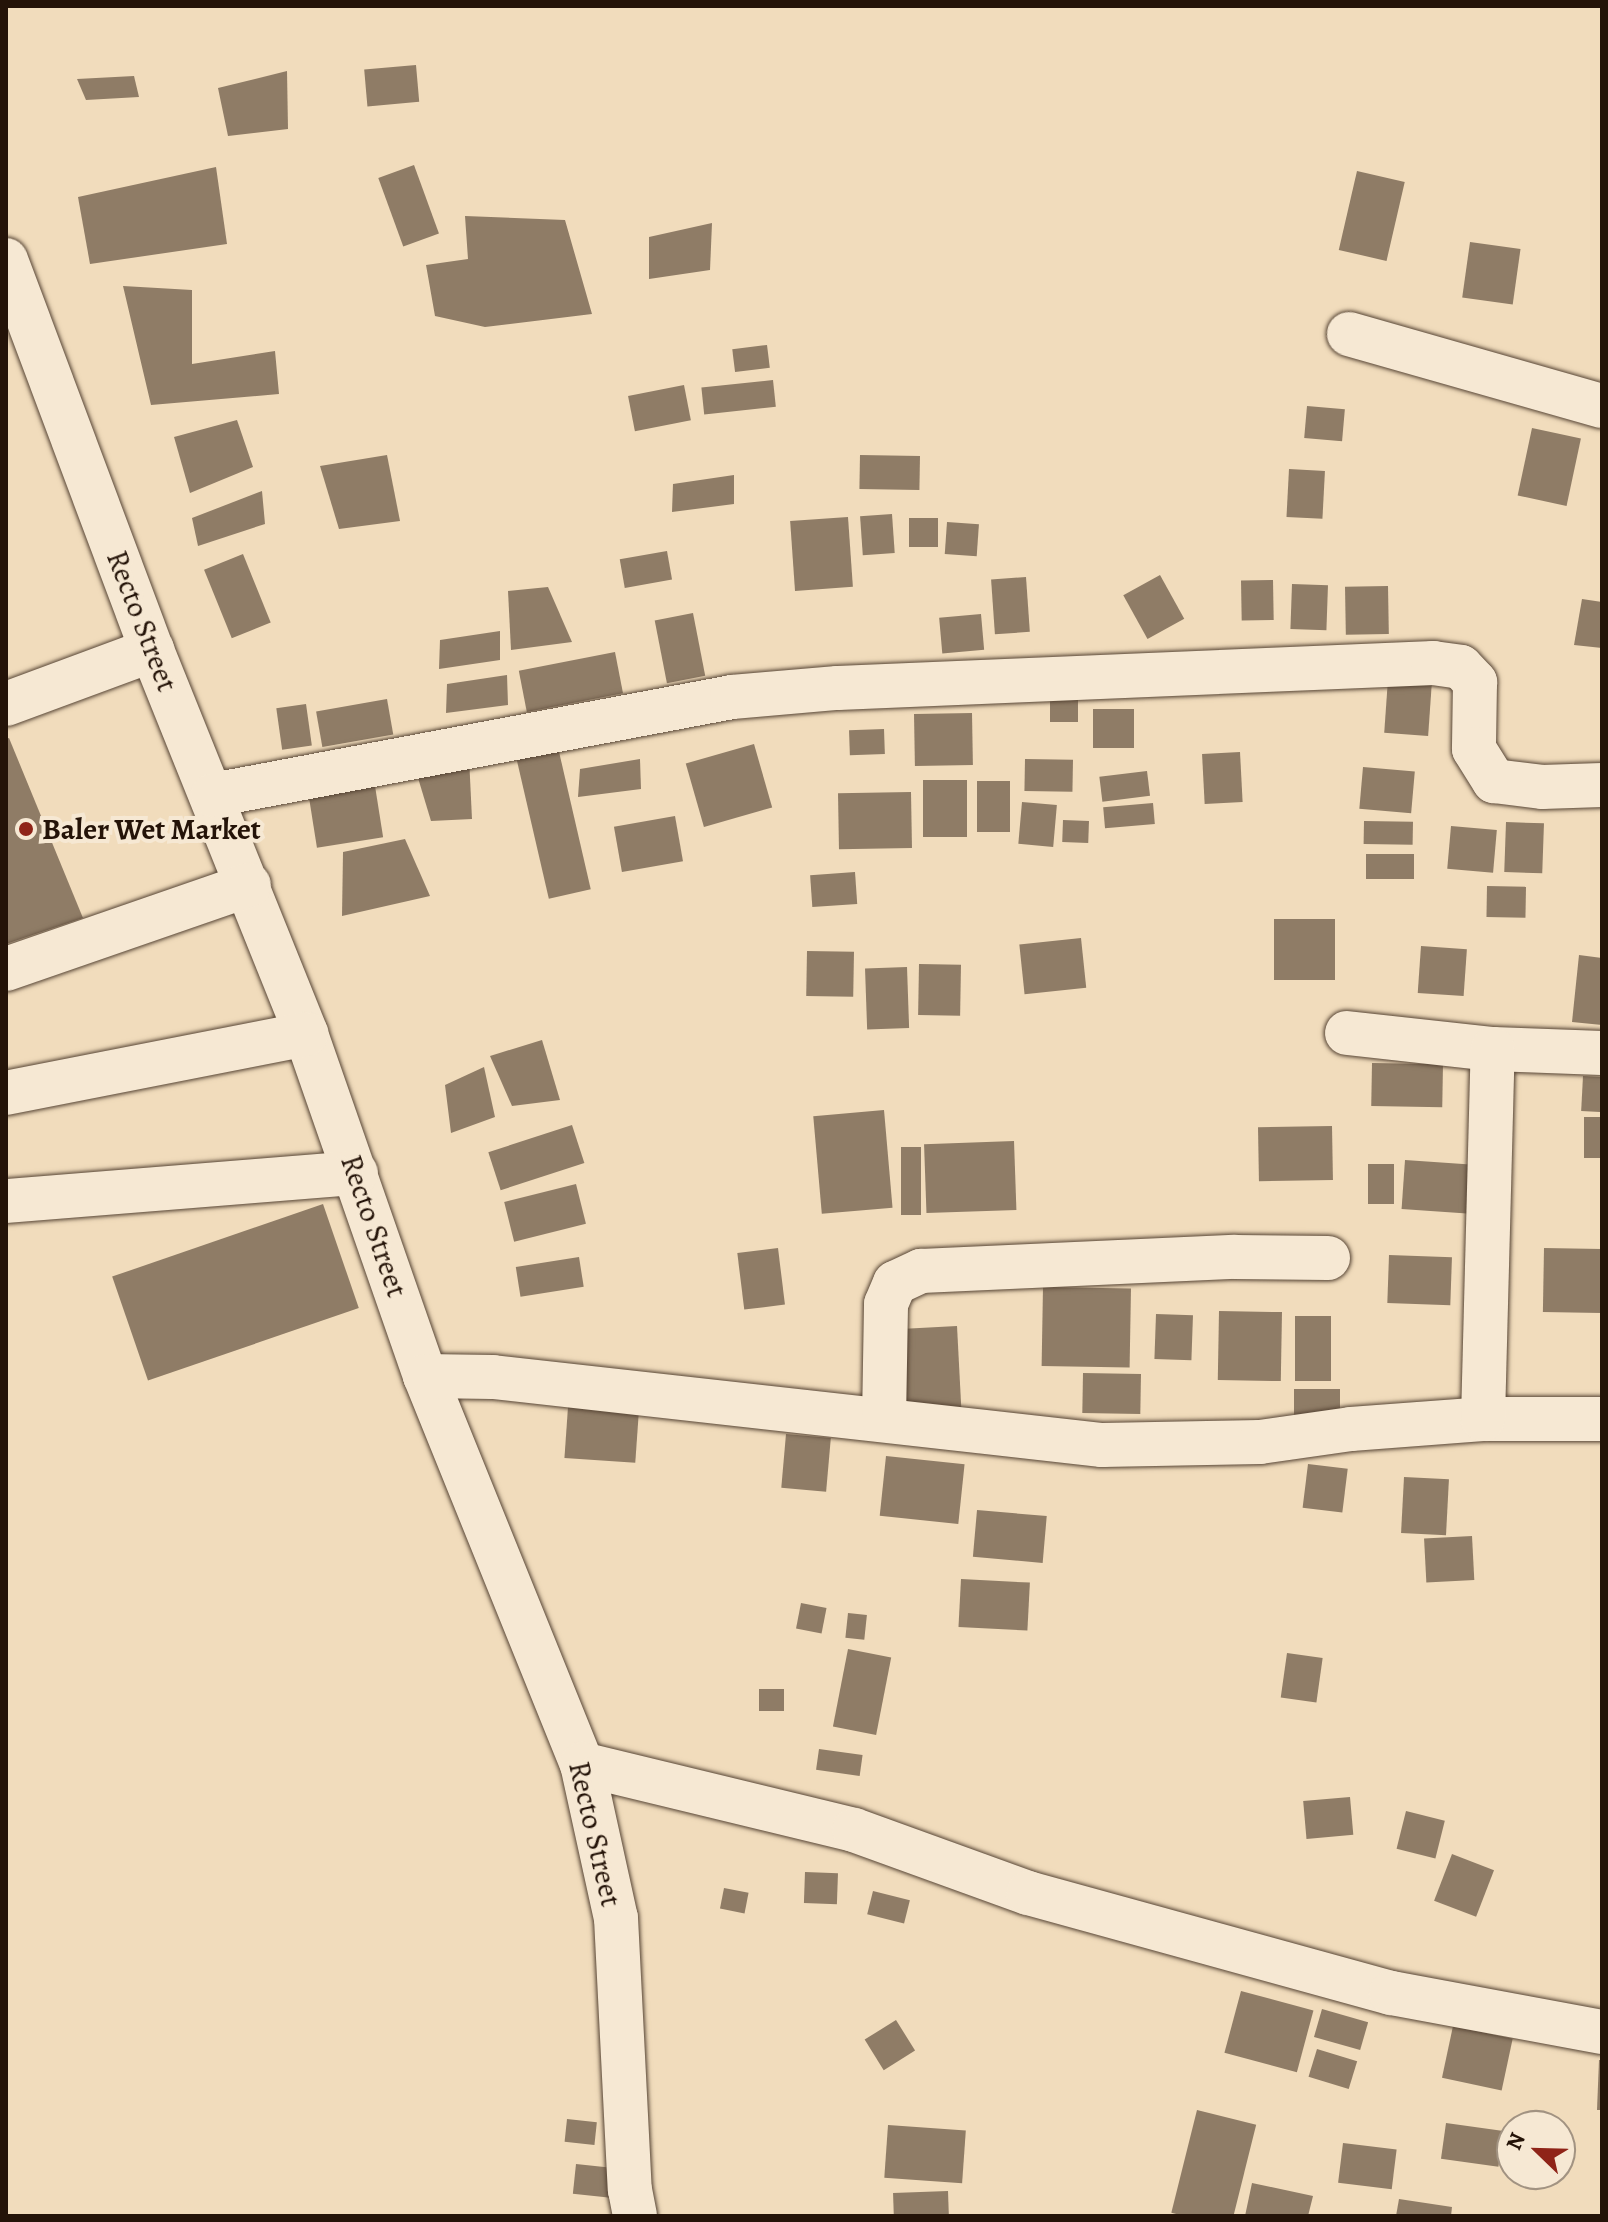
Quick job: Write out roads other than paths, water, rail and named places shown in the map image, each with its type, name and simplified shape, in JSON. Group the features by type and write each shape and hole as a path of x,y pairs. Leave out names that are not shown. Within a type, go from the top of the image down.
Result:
{"street":[{"name":"Recto Street","path":"6,260 152,650 213,795 306,1034 425,1376 582,1764 616,1918 630,2190 635,2216"},
{"path":"1349,334 1602,406"},
{"path":"6,704 152,650"},
{"path":"213,795 732,697 838,688 1433,663 1461,667 1475,682 1474,749 1494,781 1542,787 1602,785"},
{"path":"6,969 249,885"},
{"path":"1347,1033 1493,1049 1602,1053"},
{"path":"6,1093 306,1034"},
{"path":"1483,1419 1493,1049"},
{"path":"6,1201 356,1173"},
{"path":"884,1420 886,1304 895,1283 921,1271 1235,1257 1328,1258"},
{"path":"425,1376 493,1377 1102,1445 1260,1442 1351,1429 1483,1419 1602,1419"},
{"path":"582,1764 854,1830 1028,1893 1391,1993 1602,2032"}],"place":[{"name":"Baler Wet Market","path":"26,829"}]}
